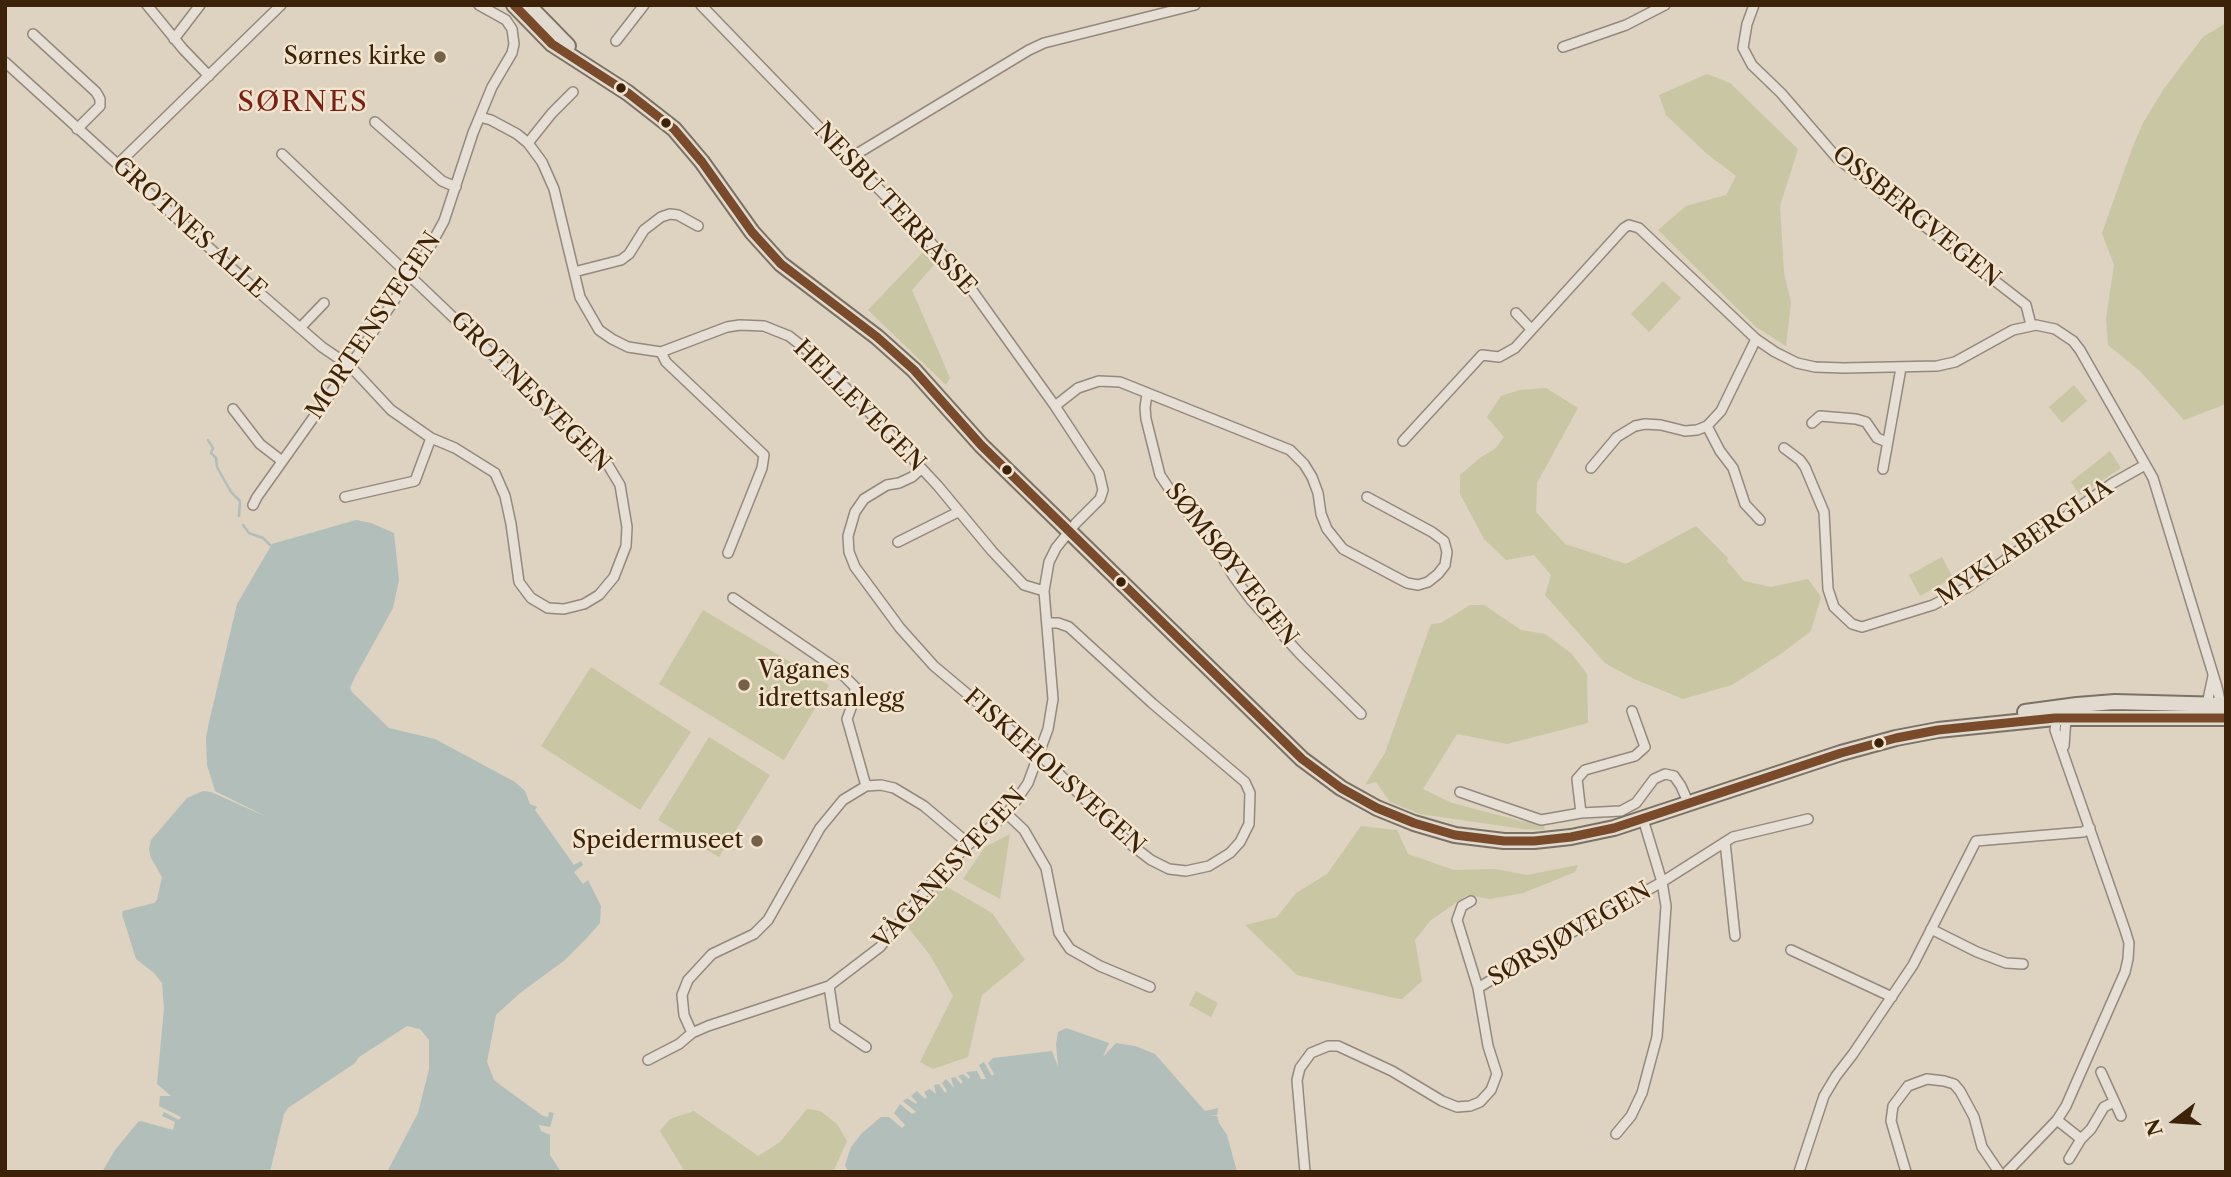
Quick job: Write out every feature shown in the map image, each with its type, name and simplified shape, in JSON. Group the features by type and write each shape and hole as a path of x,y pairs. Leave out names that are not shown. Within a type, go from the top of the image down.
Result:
{"main road":[{"path":"514,5 552,44 647,106 674,130 702,162 752,232 781,264 899,356 966,429 1280,739 1341,788 1377,808 1437,830 1473,838 1534,841 1644,823 1707,802 1737,788"},
{"path":"528,5 566,44 607,79"},
{"path":"1644,823 1688,802 1872,744 1959,727 2061,714 2115,702 2218,710"}],"street":[{"path":"147,5 209,76"},
{"path":"174,39 200,5"},
{"path":"118,164 281,5"},
{"name":"MORTENSVEGEN","path":"253,505 350,366 444,221 473,133 492,88 512,53 514,37 510,24 479,5"},
{"path":"616,41 644,5"},
{"name":"NESBU TERRASSE","path":"701,5 959,272 1055,406 1103,482 1100,499 1069,532"},
{"path":"850,158 1044,43 1195,5"},
{"path":"1563,47 1626,25 1665,5"},
{"name":"OSSBERGVEGEN","path":"1754,5 1746,24 1742,48 1752,65 1781,93 1837,158 2026,305 2031,325"},
{"path":"33,34 96,92 100,99 100,106 77,129"},
{"name":"GROTNES ALLE","path":"5,62 322,348 350,366"},
{"path":"528,143 573,92"},
{"path":"480,117 506,127 528,143 549,176 580,297 599,330 628,347 661,352 666,362 764,455 762,468 727,553"},
{"path":"375,122 442,181 457,187"},
{"name":"GROTNESVEGEN","path":"282,154 608,465 620,485 627,527 626,546 614,577 599,595 584,604 564,609 548,608 531,598 519,582 505,496 495,473 455,448 431,438 391,410 350,366"},
{"path":"574,272 621,260 629,254 644,230 661,217 678,215 698,226"},
{"path":"1403,442 1482,355 1499,357 1515,348 1624,228 1634,225 1756,339 1787,358 1815,367 1937,366 1955,362 2013,330 2031,325 2055,329 2073,341 2080,350 2156,488 2217,687 2218,710"},
{"path":"300,328 324,303"},
{"path":"1516,313 1531,329"},
{"name":"HELLEVEGEN","path":"661,352 727,327 754,325 789,336 817,358 1024,585 1045,591"},
{"path":"1591,468 1617,437 1635,426 1661,425 1685,431 1707,426 1721,411 1756,339"},
{"path":"1883,469 1901,368"},
{"path":"1055,406 1078,388 1099,381 1120,382 1290,450 1312,477 1327,529 1337,543 1350,553 1407,583 1419,585 1438,574 1444,565 1447,552 1444,541 1367,497"},
{"name":"SØMSØYVEGEN","path":"1147,394 1145,408 1148,430 1160,475 1170,490 1214,545 1251,600 1300,654 1361,714"},
{"path":"233,409 260,444 282,461"},
{"path":"1812,423 1820,416 1856,419 1866,422 1877,438 1887,442"},
{"path":"1707,426 1720,451 1733,468 1745,504 1760,520"},
{"path":"345,498 415,481 431,438"},
{"name":"MYKLABERGLIA","path":"1784,449 1805,467 1824,512 1828,589 1833,607 1852,624 1862,627 1933,606 1966,588 2113,484 2145,465"},
{"name":"FISKEHOLSVEGEN","path":"921,469 912,477 876,491 864,499 855,512 848,536 849,552 855,567 901,628 934,666 1040,755 1129,843 1168,870 1199,869 1221,860 1240,842 1249,824 1250,793 1245,782 1152,703 1069,627 1058,622 1049,623"},
{"path":"898,542 958,512"},
{"name":"VÅGANESVEGEN","path":"648,1060 679,1044 692,1033 830,986 880,947 939,874 969,844 1007,814 1028,783 1048,729 1053,699 1045,591 1049,562 1069,532"},
{"path":"733,597 836,669 855,687 848,719 866,786"},
{"path":"1581,813 1577,779 1585,770 1635,756 1645,747 1632,711"},
{"path":"2007,1172 2057,1120 2079,1080 2129,959 2129,943 2055,730 2061,714"},
{"path":"1460,793 1541,820 1581,813 1621,811 1636,803 1654,779 1665,774 1674,776 1688,802"},
{"path":"692,1033 684,1015 682,995 688,980 712,954 754,934 768,920 820,828 843,800 866,786 894,788 923,806 969,844"},
{"path":"1007,814 1024,830 1046,868 1059,933 1070,949 1100,966 1150,987"},
{"name":"SØRSJØVEGEN","path":"1478,988 1662,882 1733,837 1808,819"},
{"path":"1616,1134 1631,1116 1643,1093 1655,1046 1666,923 1662,882 1644,823"},
{"path":"1799,1172 1824,1097 1913,965 1976,841 2082,832 2090,828"},
{"path":"1725,842 1735,936"},
{"name":"SØRSJØVEGEN","path":"1305,1172 1297,1080 1305,1058 1311,1052 1338,1046 1351,1050 1457,1107 1480,1102 1491,1090 1497,1074 1488,1046 1478,988 1457,920 1462,906 1471,901"},
{"path":"1931,929 1977,952 2006,963 2023,964"},
{"path":"1791,950 1892,997"},
{"path":"830,986 835,1026 866,1047"},
{"path":"2101,1072 2122,1116"},
{"path":"1906,1172 1891,1121 1893,1105 1908,1086 1927,1079 1954,1084 1960,1091 1974,1117 1982,1147 1999,1172"},
{"path":"2069,1159 2104,1107 2114,1101"},
{"path":"2057,1120 2081,1139"}],"shaded area":[{"path":"2226,23 2226,404 2184,420 2140,371 2108,345 2106,318 2114,265 2102,233 2143,123 2163,90 2203,37"},
{"path":"1707,74 1730,83 1798,149 1780,206 1784,273 1791,302 1786,346 1756,327 1658,230 1686,206 1726,195 1736,176 1706,153 1666,115 1659,95"},
{"path":"927,248 939,259 912,290 950,378 946,385 868,310"},
{"path":"1663,281 1681,298 1649,332 1631,314"},
{"path":"2074,385 2087,401 2062,423 2049,407"},
{"path":"1546,388 1578,408 1537,483 1536,512 1565,544 1626,564 1696,526 1728,558 1727,561 1744,581 1771,587 1808,579 1821,597 1811,631 1732,685 1683,699 1632,678 1605,663 1545,595 1551,575 1534,555 1506,560 1484,539 1460,494 1460,475 1496,448 1504,437 1487,417 1501,396 1520,390"},
{"path":"2110,451 2121,468 2080,495 2071,482"},
{"path":"356,520 394,533 399,580 393,608 355,677 350,688 352,692 389,728 435,739 515,782 525,791 530,804 537,807 535,810 574,865 581,861 583,865 574,872 583,884 588,880 601,906 600,923 586,939 565,960 520,993 496,1015 487,1062 494,1080 503,1087 543,1116 548,1117 549,1112 554,1113 550,1127 539,1125 541,1131 550,1135 550,1155 561,1172 387,1172 418,1113 429,1069 429,1040 420,1029 407,1026 288,1108 284,1114 270,1172 102,1172 115,1150 138,1122 173,1130 175,1122 162,1116 164,1112 179,1120 181,1117 159,1106 160,1096 171,1096 157,1084 164,1008 162,983 136,959 122,914 123,911 157,900 162,877 151,858 151,840 187,798 203,791 211,792 269,818 215,791 207,765 206,738 237,604 272,544"},
{"path":"1942,557 1953,578 1920,596 1909,575"},
{"path":"1470,605 1484,605 1521,630 1545,634 1571,653 1587,674 1588,723 1507,744 1457,734 1423,789 1452,803 1521,821 1543,823 1545,830 1420,814 1390,802 1376,782 1365,785 1385,753 1431,624 1441,623"},
{"name":"Våganes idrettsanlegg","path":"703,610 829,685 784,760 659,684"},
{"path":"591,667 691,732 640,810 541,746"},
{"path":"709,737 770,775 719,857 658,820"},
{"path":"1361,826 1397,830 1408,854 1454,870 1495,869 1527,875 1578,865 1575,872 1523,893 1490,899 1467,895 1430,921 1415,940 1422,981 1402,999 1394,998 1297,975 1245,925 1277,917 1296,893 1327,874"},
{"path":"1010,834 1000,899 963,879 985,847"},
{"path":"942,884 992,913 1025,960 982,995 968,1057 933,1069 920,1062 953,996 930,955 906,925"},
{"path":"1196,991 1218,1003 1211,1017 1189,1005"},
{"path":"1066,1028 1109,1043 1103,1057 1116,1043 1135,1046 1155,1054 1205,1111 1218,1108 1217,1115 1207,1116 1217,1116 1227,1135 1237,1172 846,1172 845,1165 851,1147 862,1133 881,1117 889,1117 902,1128 905,1125 894,1113 900,1104 912,1114 916,1112 903,1101 907,1098 916,1104 911,1096 917,1091 925,1099 927,1097 924,1092 930,1089 936,1094 934,1085 939,1084 945,1093 947,1091 942,1083 946,1079 954,1088 951,1078 955,1077 961,1084 963,1082 958,1076 963,1074 969,1079 966,1072 977,1071 981,1079 986,1079 979,1065 984,1062 992,1076 994,1074 988,1063 993,1058 1052,1051 1058,1067 1058,1032"},
{"path":"807,1109 820,1111 837,1124 847,1141 833,1172 685,1172 660,1131 670,1119 694,1111 758,1156 780,1142"}],"waterway":[{"path":"208,440 213,448 211,453 216,458 217,467 231,492 240,501 239,516"},
{"path":"243,525 249,533 263,538 270,545"}],"transit line":[{"path":"514,5 552,44 628,93 674,129 702,162 752,232 781,264 877,337 914,370 981,445 1302,759 1341,788 1377,808 1455,835 1504,841 1534,841 1614,828 1841,753 1938,730 2055,718 2226,718"}],"place":[{"name":"Sørnes kirke","path":"440,57"},
{"name":"Våganes idrettsanlegg","path":"744,685"},
{"name":"Speidermuseet","path":"757,841"}],"district":[{"name":"SØRNES","path":"303,103"}]}
